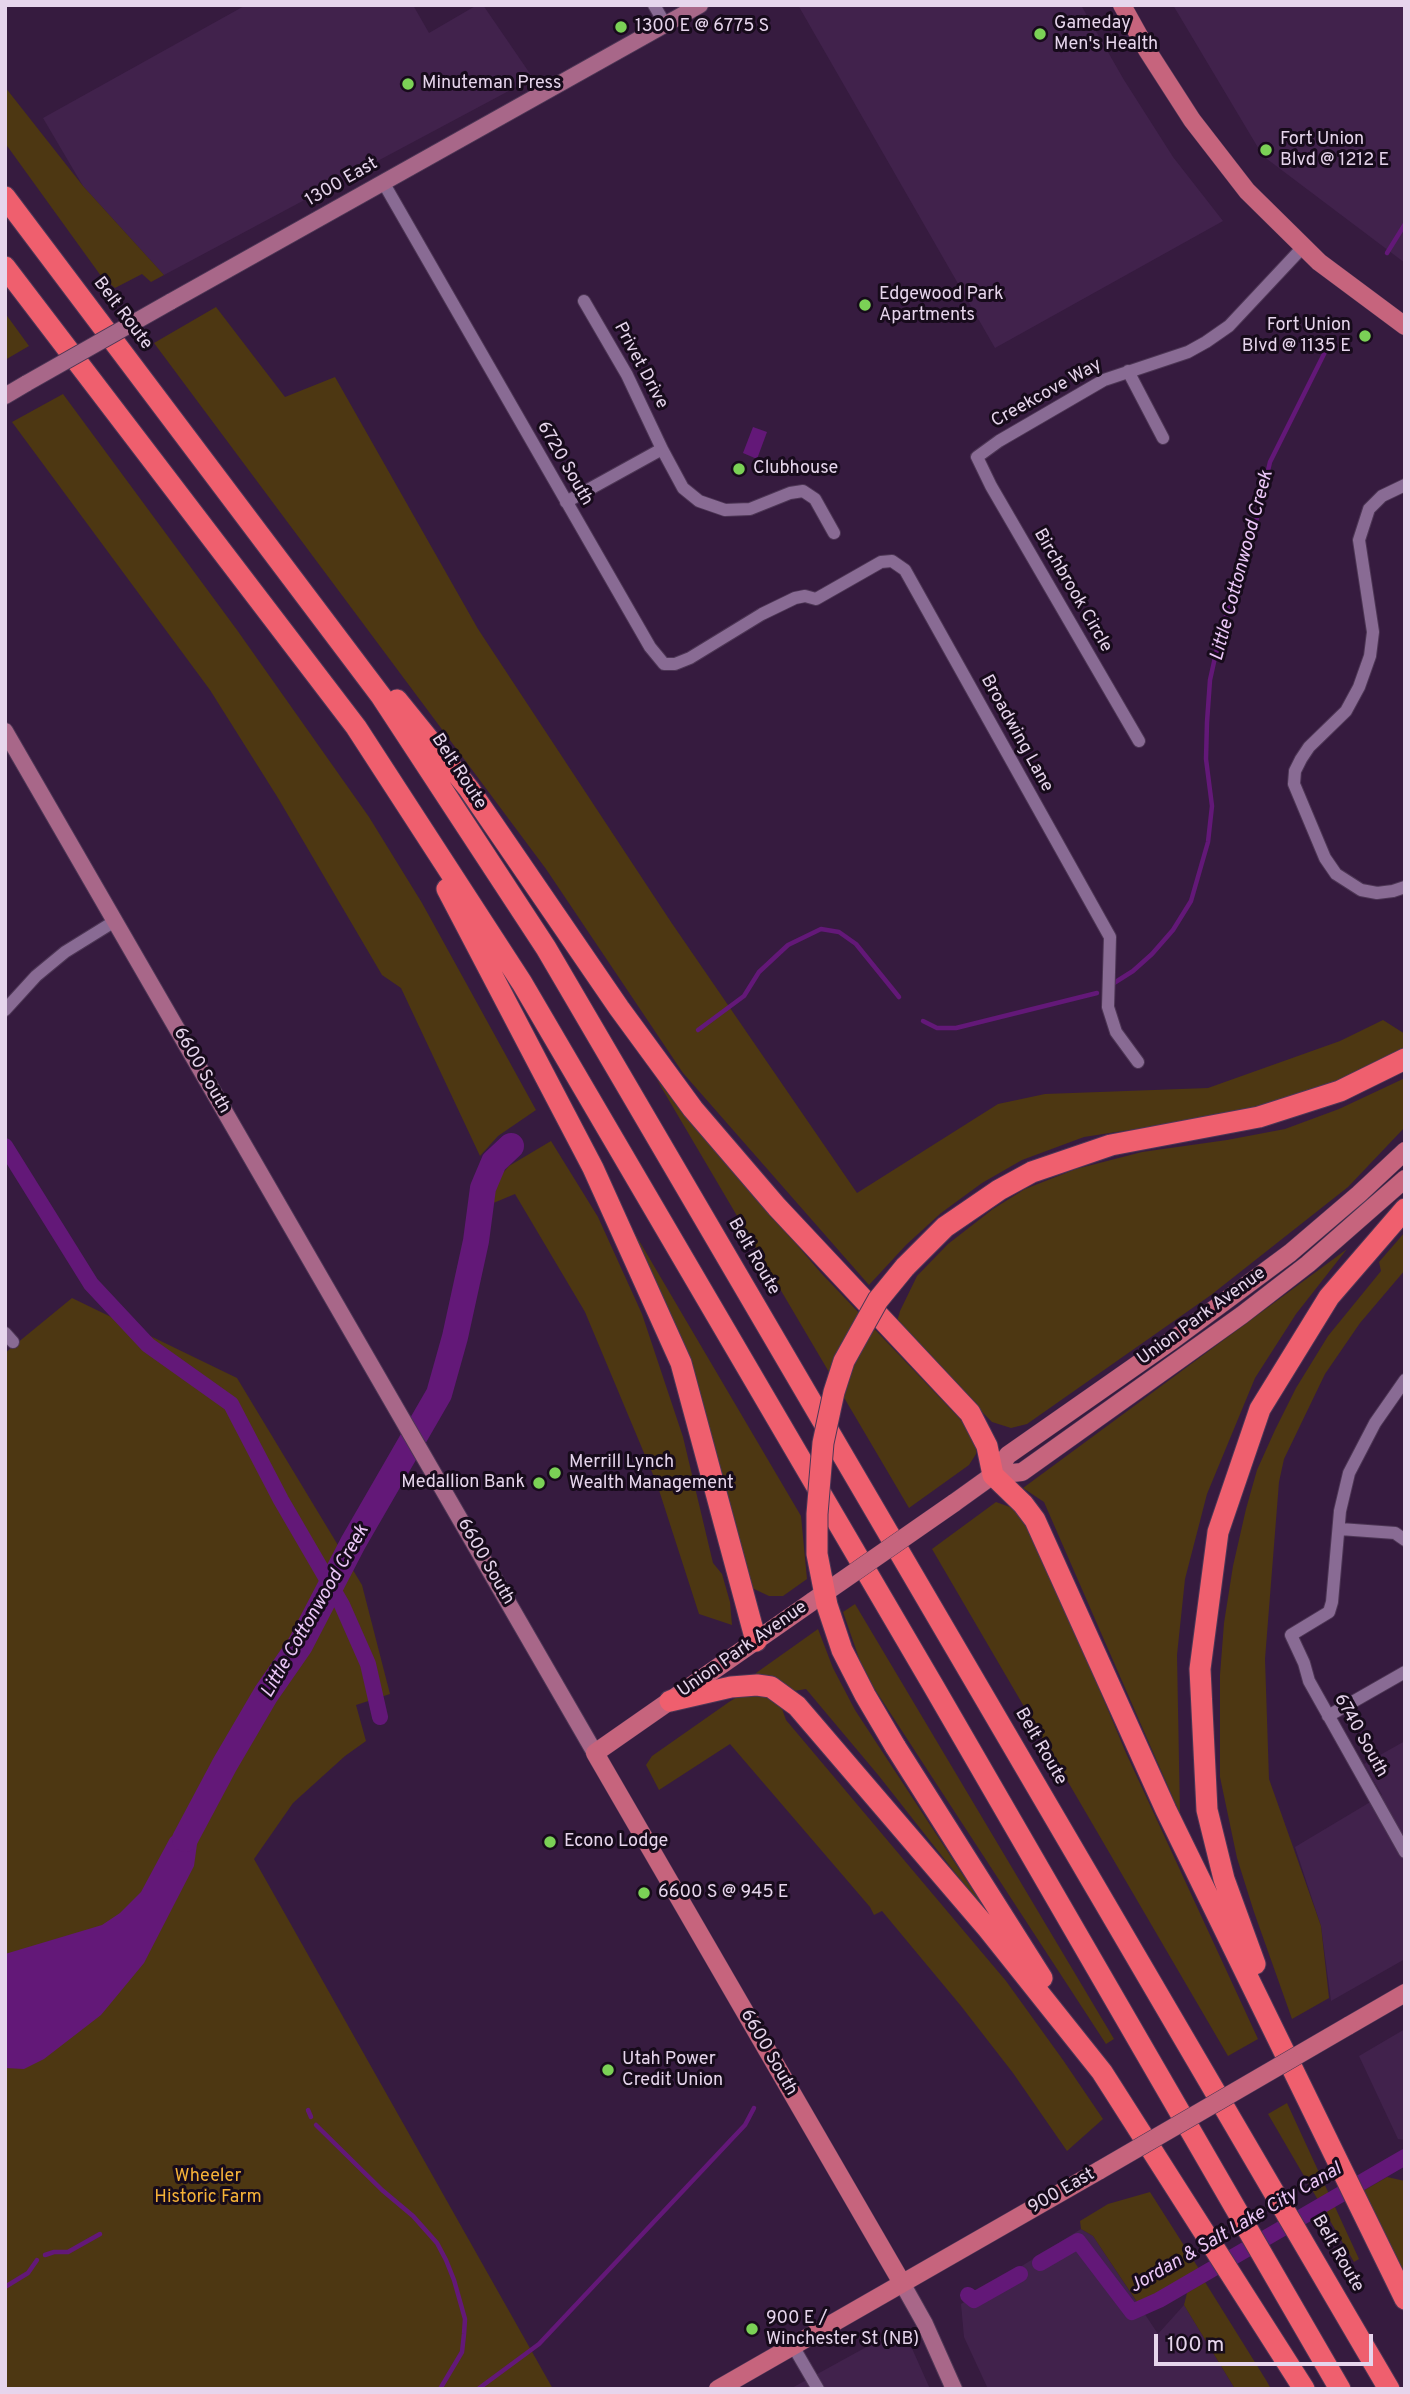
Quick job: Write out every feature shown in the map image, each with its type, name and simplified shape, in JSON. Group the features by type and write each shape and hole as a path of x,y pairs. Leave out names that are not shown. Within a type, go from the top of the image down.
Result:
{"highway":[{"name":"Belt Route","path":"5,197 381,696 546,948 1389,2389"},
{"path":"5,267 348,716 522,983 1340,2389"},
{"path":"133,366 469,789 619,1008 693,1109 777,1207 970,1413 987,1446 993,1475 1023,1504 1035,1520 1166,1810 1405,2299"},
{"path":"387,775 593,1168 681,1363 756,1641"},
{"path":"1304,2389 864,1695 827,1605 817,1554 817,1514 823,1443 844,1361 878,1300 905,1267 945,1227 999,1190 1032,1172 1111,1144 1259,1117 1340,1091 1405,1059"},
{"path":"1320,2125 1248,1948 1224,1879 1208,1810 1200,1669 1218,1532 1260,1409 1329,1297 1405,1209"},
{"path":"670,1701 731,1687 771,1687 797,1706 988,1929 1102,2072"}],"main road":[{"name":"1300 East","path":"5,396 699,5"},
{"path":"1122,5 1169,86 1219,157 1247,191 1303,247 1343,281 1405,326"},
{"name":"6600 South","path":"5,731 902,2283"},
{"name":"Union Park Avenue","path":"595,1754 993,1475 1008,1455 1174,1339 1290,1253 1405,1151"},
{"name":"Union Park Avenue","path":"993,1475 1022,1472 1242,1315 1341,1237 1405,1179"},
{"name":"900 East","path":"719,2389 1405,1993"},
{"path":"902,2283 925,2324 954,2389"}],"street":[{"path":"654,5 665,24"},
{"name":"6720 South","path":"383,182 649,647 664,664 675,664 762,614"},
{"name":"Creekcove Way","path":"977,457 999,440 1104,380 1188,352 1214,337 1229,326 1303,247"},
{"name":"Privet Drive","path":"584,302 627,375 683,488 699,501 725,510 750,509 790,493 803,491 814,499 834,533"},
{"path":"1128,371 1163,438"},
{"path":"566,502 662,449"},
{"name":"Birchbrook Circle","path":"977,457 991,486 1139,741"},
{"path":"1405,485 1382,496 1369,509 1359,540 1373,632 1370,656 1359,687 1346,711 1309,747 1295,771 1294,784 1325,858 1336,874 1361,890 1385,892 1405,887"},
{"name":"Broadwing Lane","path":"762,614 795,598 805,596 816,599 880,562 892,561 905,570 1110,937 1108,1007 1116,1032 1138,1062"},
{"path":"5,1010 36,976 65,952 115,921"},
{"path":"1405,1380 1375,1423 1349,1473 1343,1493 1340,1529 1395,1533 1405,1540"},
{"name":"6740 South","path":"1340,1529 1329,1612 1291,1635 1309,1681 1405,1852"},
{"path":"1328,1716 1405,1672"},
{"path":"793,2346 818,2389"}],"shaded area":[{"path":"246,5 413,5 429,33 477,5 483,5 533,78 164,275 83,186 43,118"},
{"path":"798,5 1081,5 1173,157 1223,221 995,348"},
{"path":"1173,5 1405,5 1405,263 1263,156"},
{"path":"753,427 767,432 757,459 743,453"},
{"path":"1405,1741 1405,1959 1331,2001 1321,1926 1295,1847 1382,1795 1364,1764"},
{"path":"202,1808 194,1866 144,1963 101,2015 44,2059 24,2069 5,2068 5,1954 102,1925 120,1913 141,1892 170,1838"},
{"path":"1405,2029 1405,2140 1398,2139 1359,2056"},
{"path":"1081,2229 1093,2236 1158,2334 1184,2305 1235,2389 988,2389 964,2337 961,2304"},
{"path":"906,2335 930,2389 790,2389 881,2339"}],"green space":[{"path":"5,87 83,186 164,275 151,282 142,274 115,288 101,276 5,143"},
{"path":"216,307 285,397 335,377 478,629 671,922 857,1193 998,1104 1045,1094 1208,1088 1340,1041 1383,1020 1405,1034 1405,1050 1323,1089 1240,1113 1084,1137 1022,1160 982,1183 941,1213 906,1245 869,1285 683,1073 546,869 154,343"},
{"path":"5,313 29,346 5,360"},
{"path":"63,394 237,630 369,817 422,903 536,1110 498,1136 480,1156 401,988 382,975 278,798 210,690 12,422"},
{"path":"1405,1078 1405,1127 1348,1187 1211,1295 1027,1424 1011,1428 992,1422 896,1325 917,1276 948,1244 993,1209 1025,1189 1076,1169 1142,1152 1285,1129 1339,1109"},
{"path":"657,1080 821,1273 965,1424 977,1444 976,1454 969,1465 909,1508"},
{"path":"551,1141 598,1217 642,1314 683,1437 713,1563 722,1574 730,1602 732,1625 699,1614 657,1484 585,1312 515,1194 491,1204 494,1183 509,1166"},
{"path":"634,1232 801,1516 807,1579 783,1596 769,1596 752,1588 697,1385 651,1271 640,1253"},
{"path":"1405,1232 1405,1270 1360,1323 1325,1374 1284,1459 1279,1482 1265,1659 1269,1779 1321,1926 1329,1998 1292,2019 1237,1858 1220,1777 1220,1675 1224,1623 1246,1509 1257,1470 1275,1430 1296,1388 1328,1336 1381,1271 1379,1262"},
{"path":"1347,1249 1296,1314 1255,1378 1207,1494 1185,1579 1177,1655 1180,1814 1044,1502 1023,1488"},
{"name":"Wheeler Historic Farm","path":"72,1298 237,1378 362,1585 390,1694 356,1705 366,1741 345,1756 293,1803 254,1859 553,2389 5,2389 5,1353"},
{"path":"996,1502 1010,1507 1022,1516 1034,1533 1126,1753 1258,2039 1228,2056 932,1549"},
{"path":"855,1604 1114,2039 1106,2044 874,1688 860,1661 843,1612"},
{"path":"818,1629 833,1668 855,1710 993,1921 879,1776 806,1689 794,1691 756,1675"},
{"path":"761,1695 771,1698 781,1706 786,1720 1006,1981 1103,2119 1067,2151 1013,2073 961,2006 882,1911 874,1915 730,1744 659,1790 646,1765 652,1756 739,1696"},
{"path":"1287,2103 1359,2259 1354,2262 1268,2114"},
{"path":"1387,2177 1405,2181 1405,2282 1363,2191"},
{"path":"1150,2192 1199,2269 1180,2280 1178,2285 1139,2305 1093,2236 1081,2229 1080,2221 1108,2204"},
{"path":"1205,2282 1271,2389 1235,2389 1184,2305 1187,2293"}],"waterway":[{"name":"Little Cottonwood Creek","path":"1387,253 1405,224"},
{"name":"Little Cottonwood Creek","path":"1114,983 1152,954 1173,930 1191,901 1208,842 1212,806 1206,759 1207,722 1210,680 1220,635 1257,518 1270,462 1332,338"},
{"name":"Little Cottonwood Creek","path":"698,1030 744,996 759,972 788,945 821,929 839,932 856,944 899,997"},
{"name":"Little Cottonwood Creek","path":"923,1021 937,1028 956,1028 1097,993"},
{"name":"Jordan & Salt Lake City Canal","path":"5,1146 91,1284 148,1345 231,1404 281,1500 342,1605 368,1664 380,1717"},
{"name":"Little Cottonwood Creek","path":"185,1839 266,1694 300,1645 353,1543 439,1394 455,1337 476,1241 483,1188 494,1162 511,1146"},
{"path":"478,2389 539,2344 745,2125 754,2108"},
{"path":"308,2110 311,2117"},
{"path":"316,2125 382,2190 413,2216 437,2243 446,2260 465,2319 462,2352 440,2389"},
{"name":"Jordan & Salt Lake City Canal","path":"1040,2263 1078,2241 1132,2312 1159,2300 1405,2157"},
{"path":"45,2255 68,2252 100,2234"},
{"path":"5,2287 28,2273 37,2260"},
{"name":"Jordan & Salt Lake City Canal","path":"968,2295 974,2300 1020,2274"}],"place":[{"name":"1300 E @ 6775 S","path":"621,27"},
{"name":"Gameday Men's Health","path":"1040,34"},
{"name":"Minuteman Press","path":"408,84"},
{"name":"Fort Union Blvd @ 1212 E","path":"1266,150"},
{"name":"Edgewood Park Apartments","path":"865,305"},
{"name":"Fort Union Blvd @ 1135 E","path":"1365,336"},
{"name":"Clubhouse","path":"739,469"},
{"name":"Merrill Lynch Wealth Management","path":"555,1473"},
{"name":"Medallion Bank","path":"539,1483"},
{"name":"Econo Lodge","path":"550,1842"},
{"name":"6600 S @ 945 E","path":"644,1893"},
{"name":"Utah Power Credit Union","path":"608,2070"},
{"name":"900 E / Winchester St (NB)","path":"752,2329"}]}
